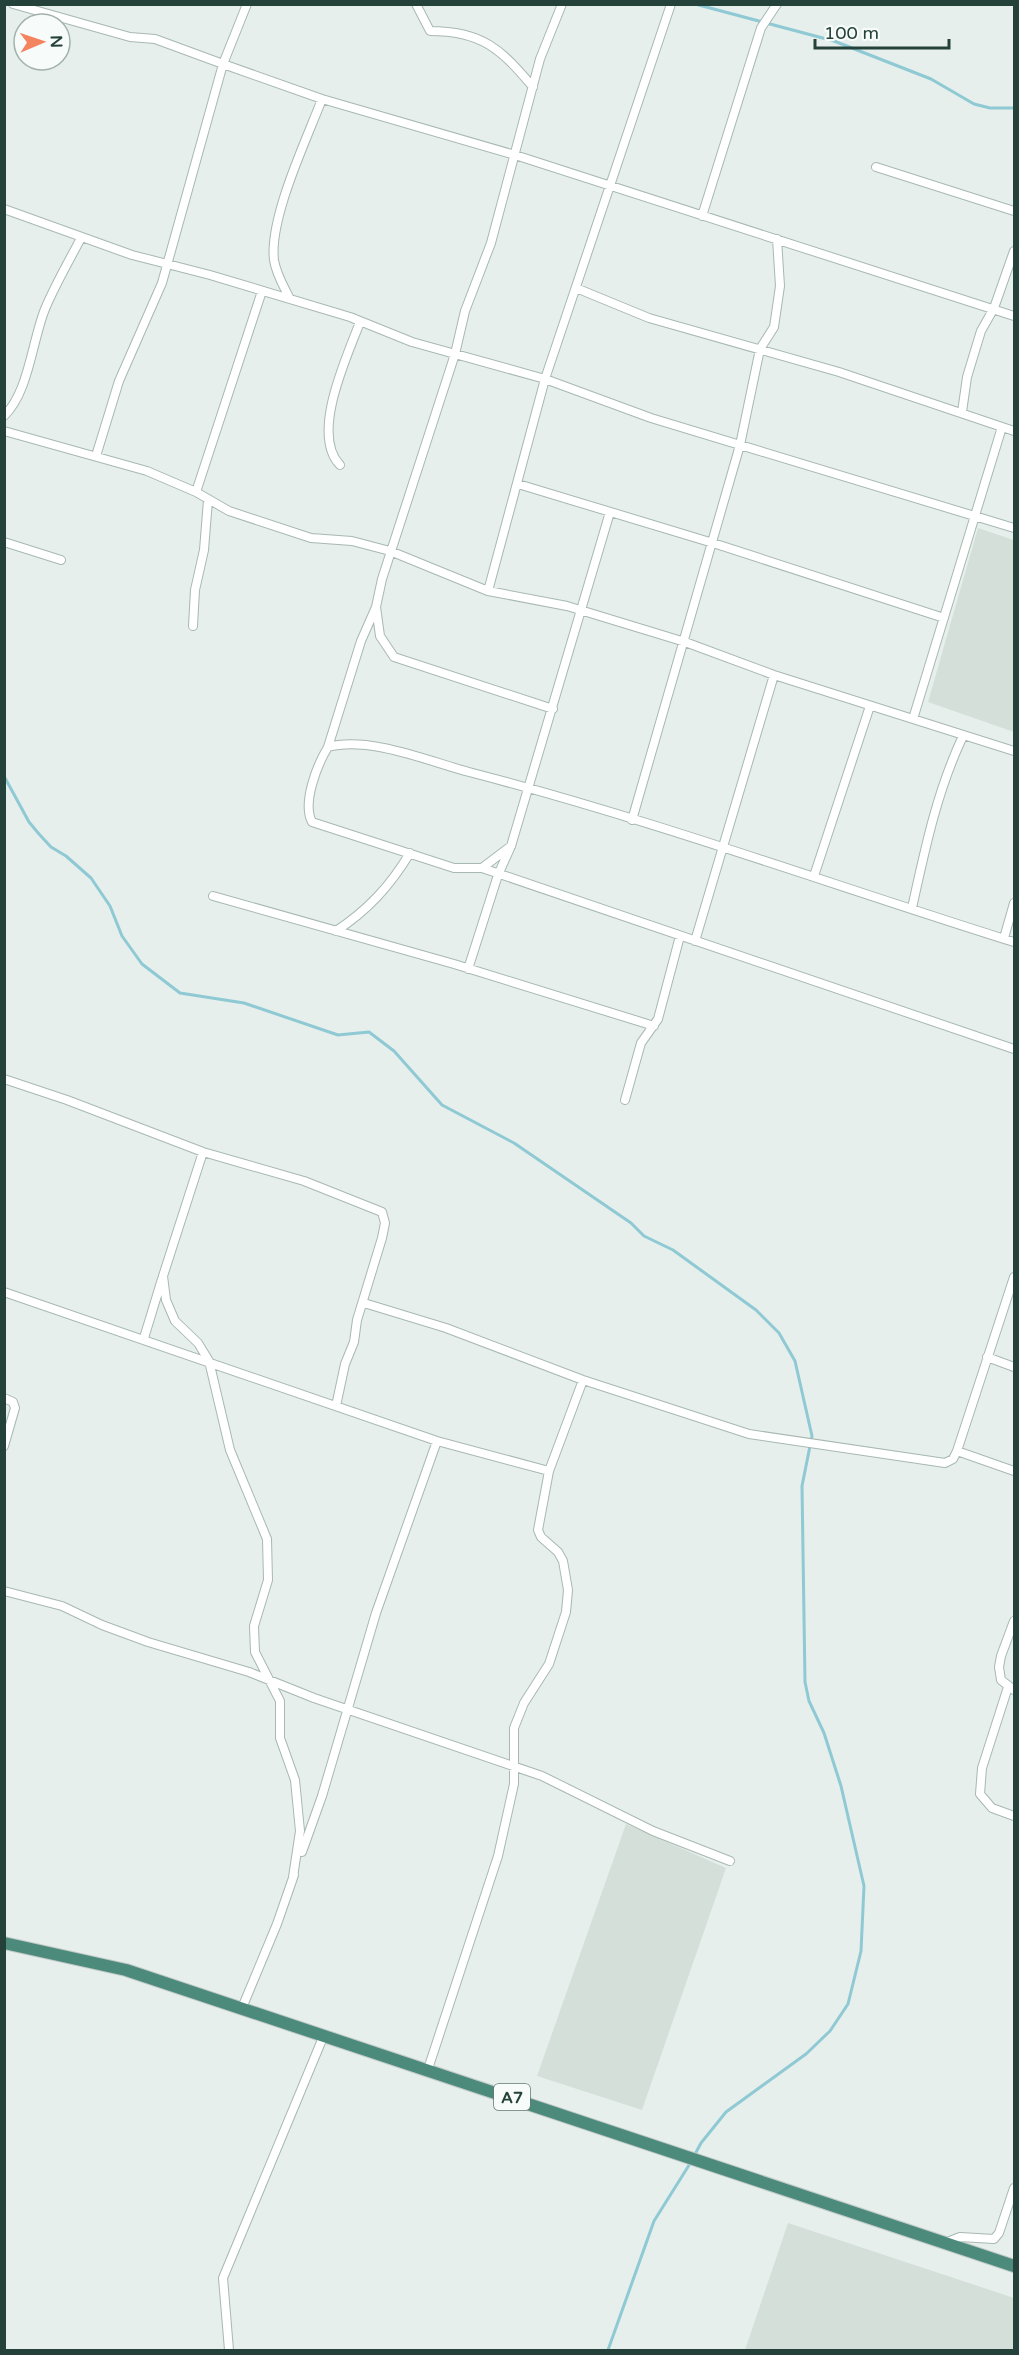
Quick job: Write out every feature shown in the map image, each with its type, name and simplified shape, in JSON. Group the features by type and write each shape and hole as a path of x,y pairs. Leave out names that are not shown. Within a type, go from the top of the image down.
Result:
{"highway":[{"name":"A7","path":"4,1943 126,1970 1014,2266"}],"street":[{"path":"13,4 130,37 155,39 322,99 515,155 1014,316"},
{"path":"96,456 119,381 162,284 223,64 247,4"},
{"path":"416,4 430,31 451,31 493,45 533,87"},
{"path":"562,4 540,59 491,243 465,311 455,354 390,551 376,607 361,641 328,747 320,765 308,813 312,822 454,868 482,868 1014,1049"},
{"path":"488,591 545,379 671,4"},
{"path":"702,216 761,28 777,4"},
{"path":"290,299 276,270 275,235 291,181 322,99"},
{"path":"876,167 1014,211"},
{"path":"4,209 132,255 290,299 455,354 545,379 651,418 1014,528"},
{"path":"4,416 13,408 46,308 81,238"},
{"path":"632,820 740,445 760,349 774,327 780,286 777,239"},
{"path":"962,412 972,360 981,332 994,308 1014,251"},
{"path":"576,288 650,318 760,349 962,412 1014,431"},
{"path":"196,492 262,291"},
{"path":"340,465 331,453 329,422 338,383 360,322"},
{"path":"912,719 1002,427"},
{"path":"4,430 147,471 196,492 229,511 311,538 345,540 390,551 488,591 580,610 685,642 774,675 1014,751"},
{"path":"518,484 713,543 944,618"},
{"path":"193,626 195,590 204,550 208,500"},
{"path":"468,969 498,875 511,846 610,512"},
{"path":"4,542 61,560"},
{"path":"376,607 380,636 394,657 553,709"},
{"path":"694,941 774,675"},
{"path":"814,876 870,706"},
{"path":"912,908 942,783 963,736"},
{"path":"328,747 359,743 528,787 723,846 1014,942"},
{"path":"482,868 511,846"},
{"path":"336,931 362,913 387,887 410,853"},
{"path":"213,896 468,969 654,1026"},
{"path":"1004,938 1014,903"},
{"path":"625,1100 641,1043 654,1026 680,936"},
{"path":"4,1079 67,1100 203,1152 304,1181 382,1212 385,1223 382,1238 336,1406"},
{"path":"144,1338 203,1152"},
{"path":"163,1276 166,1300 175,1321 198,1343 209,1361 230,1450 268,1546 268,1580 255,1621 254,1639 258,1661 280,1701 280,1738 297,1787 300,1831 293,1877"},
{"path":"364,1303 446,1328 583,1380 749,1434 945,1463 953,1459 957,1451 1014,1277"},
{"path":"4,1292 144,1338 437,1441 549,1471"},
{"path":"987,1357 1014,1367"},
{"path":"428,2069 498,1856 514,1784 514,1728 524,1703 549,1664 566,1612 568,1590 563,1562 558,1552 541,1538 538,1530 549,1471 583,1380"},
{"path":"4,1398 13,1402 15,1408 4,1446"},
{"path":"242,2008 277,1924 322,1796 375,1613 437,1441"},
{"path":"957,1451 1014,1471"},
{"path":"4,1591 62,1606 129,1635 515,1766 574,1790 653,1831 730,1861"},
{"path":"1014,1622 999,1667 1001,1680 1011,1688 982,1768 980,1794 992,1808 1014,1816"},
{"path":"229,2350 222,2278 324,2035"},
{"path":"945,2243 960,2237 994,2239 999,2234 1014,2188"}],"shaded area":[{"path":"978,528 1014,540 1014,732 928,702"},
{"path":"626,1824 726,1868 642,2110 537,2076"},
{"path":"788,2223 1014,2298 1014,2350 745,2350"}],"waterway":[{"path":"695,4 834,41 931,79 974,104 990,108 1014,108"},
{"path":"4,776 29,822 39,834 51,847 66,856 91,878 110,906 122,936 142,964 180,993 244,1003 338,1035 369,1032 394,1051 442,1105 514,1143 631,1223 644,1236 673,1250 756,1310 779,1333 795,1361 812,1436 802,1486 805,1682 809,1701 824,1733 841,1786 864,1886 861,1951 848,2004 830,2031 806,2054 726,2112 701,2143 694,2156"},
{"path":"608,2350 654,2221 691,2162"}]}
